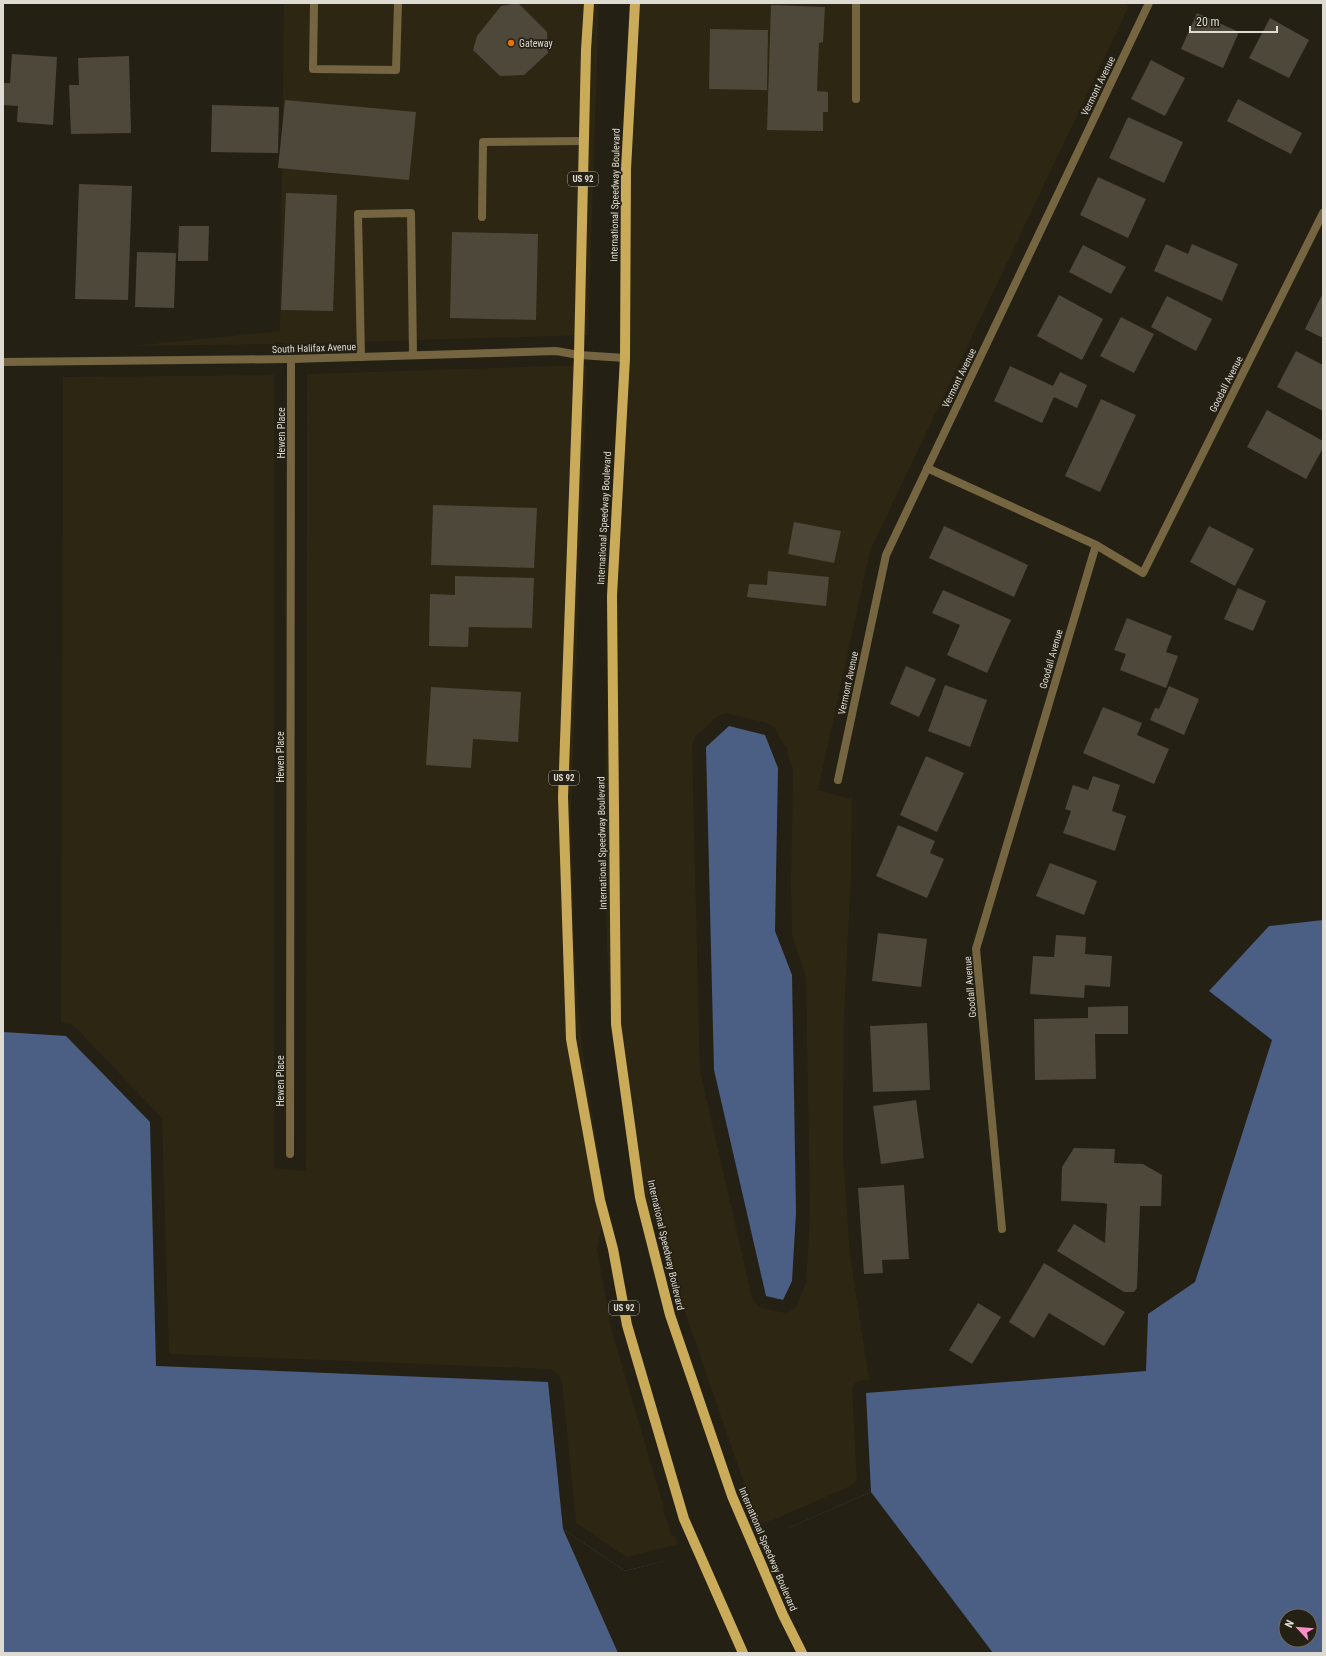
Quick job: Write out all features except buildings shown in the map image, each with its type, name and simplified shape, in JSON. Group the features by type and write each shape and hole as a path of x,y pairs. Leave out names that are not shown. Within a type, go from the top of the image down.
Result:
{"main road":[{"name":"US 92","path":"589,3 586,50 579,355 563,797 572,1040 600,1200 613,1249 627,1325 684,1519 743,1653"},
{"name":"International Speedway Boulevard","path":"635,3 626,169 625,358 612,596 616,1024 642,1204 670,1314 732,1496 783,1615 802,1653"}],"street":[{"path":"314,3 313,68 396,70 398,3"},
{"path":"856,3 856,99"},
{"name":"Vermont Avenue","path":"838,780 886,555 1149,3"},
{"path":"482,217 483,142 584,141"},
{"path":"361,357 358,214 411,213 413,355"},
{"name":"Goodall Avenue","path":"1002,1229 976,949 1096,545 1143,573 1323,213"},
{"name":"South Halifax Avenue","path":"3,362 291,359 556,351 579,355 625,358"},
{"name":"Hewen Place","path":"290,1154 291,359"},
{"path":"927,468 1096,545"}],"shaded area":[{"path":"284,3 599,3 588,335 290,344 275,342 274,344 132,346 280,331"},
{"path":"632,3 1123,3 1129,6 870,551 818,790 850,799 852,794 851,875 844,1014 843,1157 850,1255 869,1379 856,1382 852,1388 857,1481 848,1487 773,1520 760,1523 747,1492 685,1312 666,1235 662,1227 642,1207 614,1049 607,950 604,811","holes":["726,713 767,723 775,728 785,747 788,748 788,756 793,769 791,883 792,935 806,977 810,1213 806,1283 796,1307 785,1313 759,1307 752,1297 700,1071 692,746 695,737 718,716"]},
{"path":"587,365 571,809 574,948 582,1048 606,1203 597,1249 611,1328 664,1508 663,1509 672,1536 674,1536 678,1544 626,1557 576,1523 562,1382 558,1374 551,1369 169,1354 162,1118 76,1028 70,1024 61,1023 63,377 274,375 274,1168 306,1171 307,374"}],"water":[{"path":"729,726 765,735 778,768 775,931 792,975 796,1213 792,1281 783,1300 766,1296 714,1070 706,747"},
{"path":"1323,920 1323,1653 3,1653 3,1032 66,1036 150,1122 156,1366 548,1382 563,1529 625,1571 779,1532 871,1492 866,1393 1146,1371 1148,1314 1195,1282 1272,1040 1209,991 1269,926"}],"pier":[{"path":"871,1492 993,1653 618,1653 563,1529 625,1571 664,1561 663,1559 787,1527 788,1528"}],"place":[{"name":"Gateway","path":"511,43"}]}
